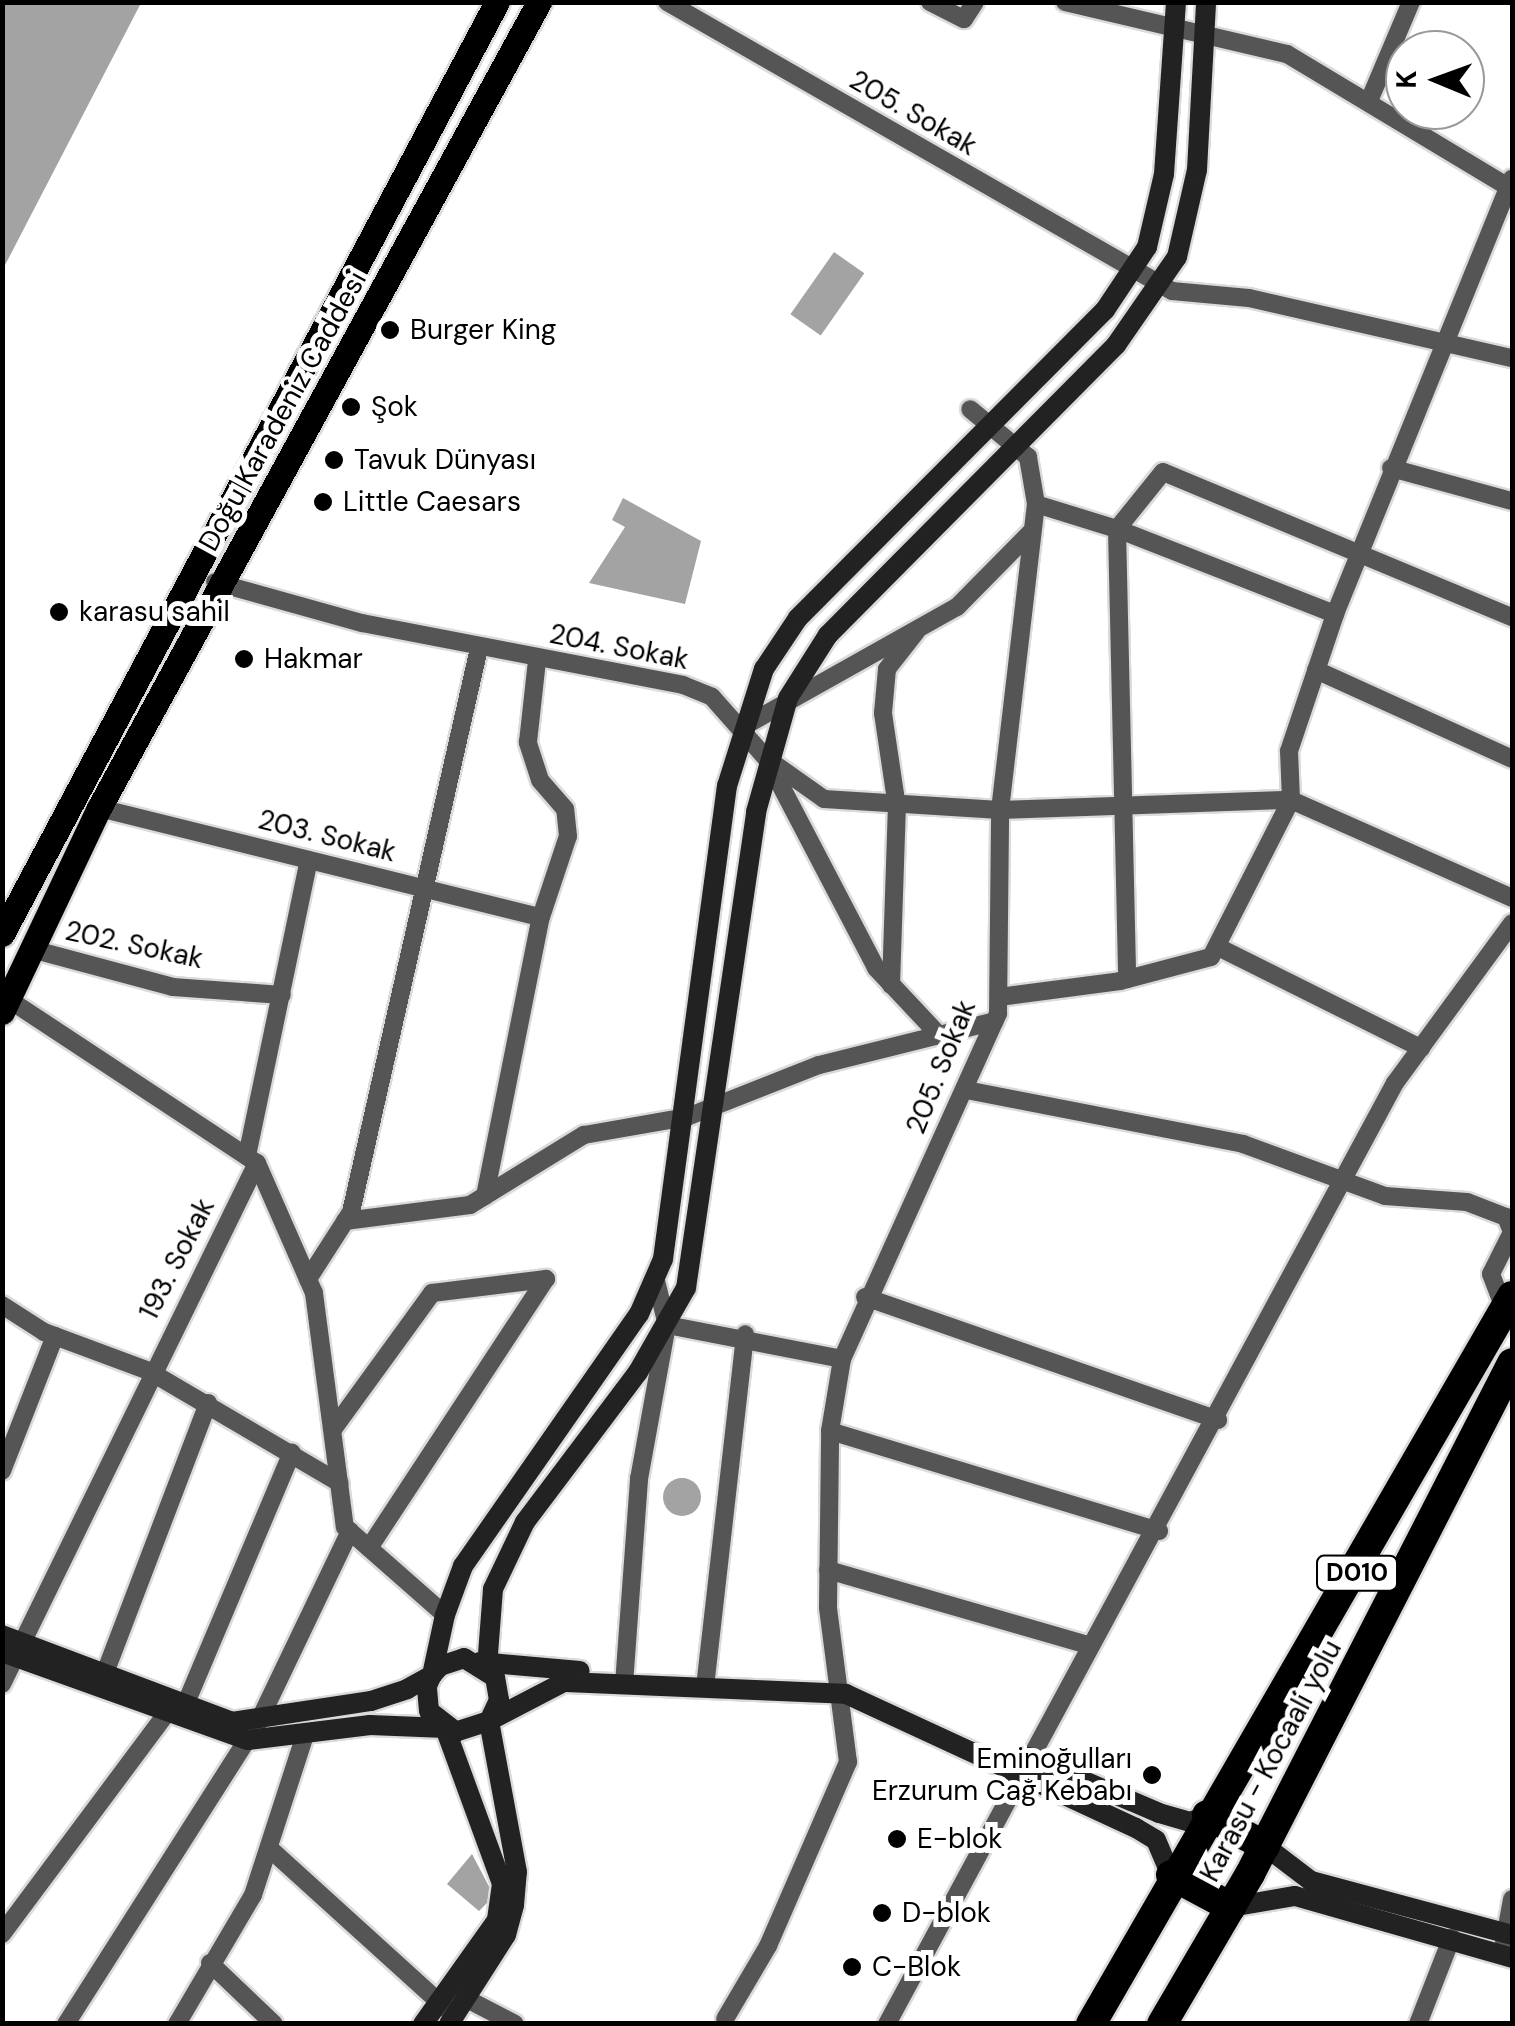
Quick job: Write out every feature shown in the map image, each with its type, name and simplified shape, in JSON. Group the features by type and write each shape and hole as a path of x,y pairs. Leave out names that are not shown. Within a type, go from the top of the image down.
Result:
{"highway":[{"name":"Karasu - Kocaali yolu","path":"1172,1875 1189,1842 1320,1639 1509,1303"},
{"name":"Karasu - Kocaali yolu","path":"1162,2024 1265,1846 1512,1364"},
{"path":"1207,1815 1265,1846"},
{"path":"1172,1875 1231,1907"},
{"name":"D010","path":"1091,2024 1172,1875"}],"main road":[{"name":"Doğu Karadeniz Caddesi","path":"2,934 497,2"},
{"name":"Doğu Karadeniz Caddesi","path":"5,1002 35,950 99,808 539,2"},
{"path":"423,2024 452,2010 506,1935 517,1872 489,1722 499,1688 483,1664 493,1589 525,1522 667,1325 701,1231 766,758 788,698 828,635 1016,447 1159,285 1177,257 1196,170 1189,28 1176,2"},
{"path":"452,2010 497,1920 502,1884 445,1728 426,1699 445,1615 463,1566 655,1277 687,1117 741,728 798,618 1105,310 1147,247 1189,28 1206,2"},
{"path":"10,1646 105,1673 253,1731 371,1701 432,1675 452,1660 624,1678 845,1687 1158,1813 1191,1822 1207,1815"},
{"path":"10,1646 166,1714 253,1731 445,1728 468,1732 564,1682 624,1678"},
{"path":"1031,1765 1156,1840 1172,1875"},
{"path":"1265,1846 1311,1881 1508,1945"},
{"path":"1231,1907 1295,1896 1452,1937 1508,1945"}],"street":[{"name":"205. Sokak","path":"666,2 1159,285 1442,338 1512,358"},
{"path":"930,2 964,19 976,2"},
{"path":"999,998 1127,979 1211,957 1218,947 1291,800 1289,751 1334,614 1442,338 1511,185 1287,54 1066,2"},
{"path":"1368,101 1411,2"},
{"name":"205. Sokak","path":"724,2019 822,1833 848,1762 845,1687 828,1570 830,1431 842,1359 866,1297 966,1090 995,1020 999,998 1000,810 1036,504 1028,457 970,409"},
{"path":"1391,468 1512,501"},
{"path":"1127,979 1120,800 1117,529 1163,472 1359,550 1512,617"},
{"path":"1036,504 1117,529 1334,614"},
{"path":"741,728 788,698 957,607 1031,533"},
{"name":"204. Sokak","path":"196,572 220,584 479,648 683,686 712,697 766,758 824,799 897,807 1000,810 1120,800 1291,800"},
{"path":"891,985 897,807 887,669 916,632"},
{"path":"308,1279 345,1222 429,891 479,648"},
{"path":"485,1196 540,917 568,836 566,809 540,780 528,742 537,660"},
{"path":"1316,670 1512,759"},
{"path":"766,758 891,985 938,1034"},
{"path":"1291,800 1512,898"},
{"name":"203. Sokak","path":"99,808 540,917"},
{"name":"193. Sokak","path":"2,1684 10,1646 252,1160 308,860"},
{"path":"887,2024 1031,1765 1087,1645 1159,1531 1340,1180 1421,1048 1512,923"},
{"path":"1218,947 1421,1048"},
{"name":"202. Sokak","path":"35,950 173,987 282,995"},
{"path":"5,1002 252,1160 308,1279 350,1531 253,1731 66,2024"},
{"path":"345,1222 485,1196 584,1135 687,1117 938,1034 995,1020"},
{"path":"966,1090 1242,1144 1340,1180 1506,1217 1512,1232 1491,1274 1509,1303"},
{"path":"624,1678 640,1479 667,1325 655,1277"},
{"path":"334,1428 432,1293 546,1279 370,1548"},
{"path":"866,1297 1218,1420"},
{"path":"2,1305 55,1336 150,1371 340,1483"},
{"path":"667,1325 745,1334 842,1359"},
{"path":"706,1680 745,1334"},
{"path":"2,1472 55,1336"},
{"path":"105,1673 208,1404"},
{"path":"830,1431 1159,1531"},
{"path":"186,1704 292,1452"},
{"path":"350,1531 445,1615"},
{"path":"828,1570 1087,1645"},
{"path":"2,1934 166,1714"},
{"path":"176,2024 253,1895 306,1732"},
{"path":"270,1848 452,2010 515,2024"},
{"path":"1508,1945 1512,1899"},
{"path":"1418,2024 1452,1937"},
{"path":"210,1962 274,2024"}],"shaded area":[{"path":"2,3 141,3 3,269"},
{"path":"834,252 864,273 821,335 790,314"},
{"path":"623,498 701,541 685,604 589,583 625,527 612,520"},
{"path":"682,1478 696,1483 701,1497 696,1511 682,1516 668,1511 663,1497 668,1483"},
{"path":"472,1854 494,1896 479,1911 447,1884"}],"place":[{"name":"Burger King","path":"390,330"},
{"name":"Şok","path":"351,407"},
{"name":"Tavuk Dünyası","path":"334,460"},
{"name":"Little Caesars","path":"323,502"},
{"name":"karasu sahil","path":"59,612"},
{"name":"Hakmar","path":"244,659"},
{"name":"Eminoğulları Erzurum Cağ Kebabı","path":"1152,1775"},
{"name":"E-blok","path":"897,1839"},
{"name":"D-blok","path":"882,1913"},
{"name":"C-Blok","path":"852,1967"}]}
